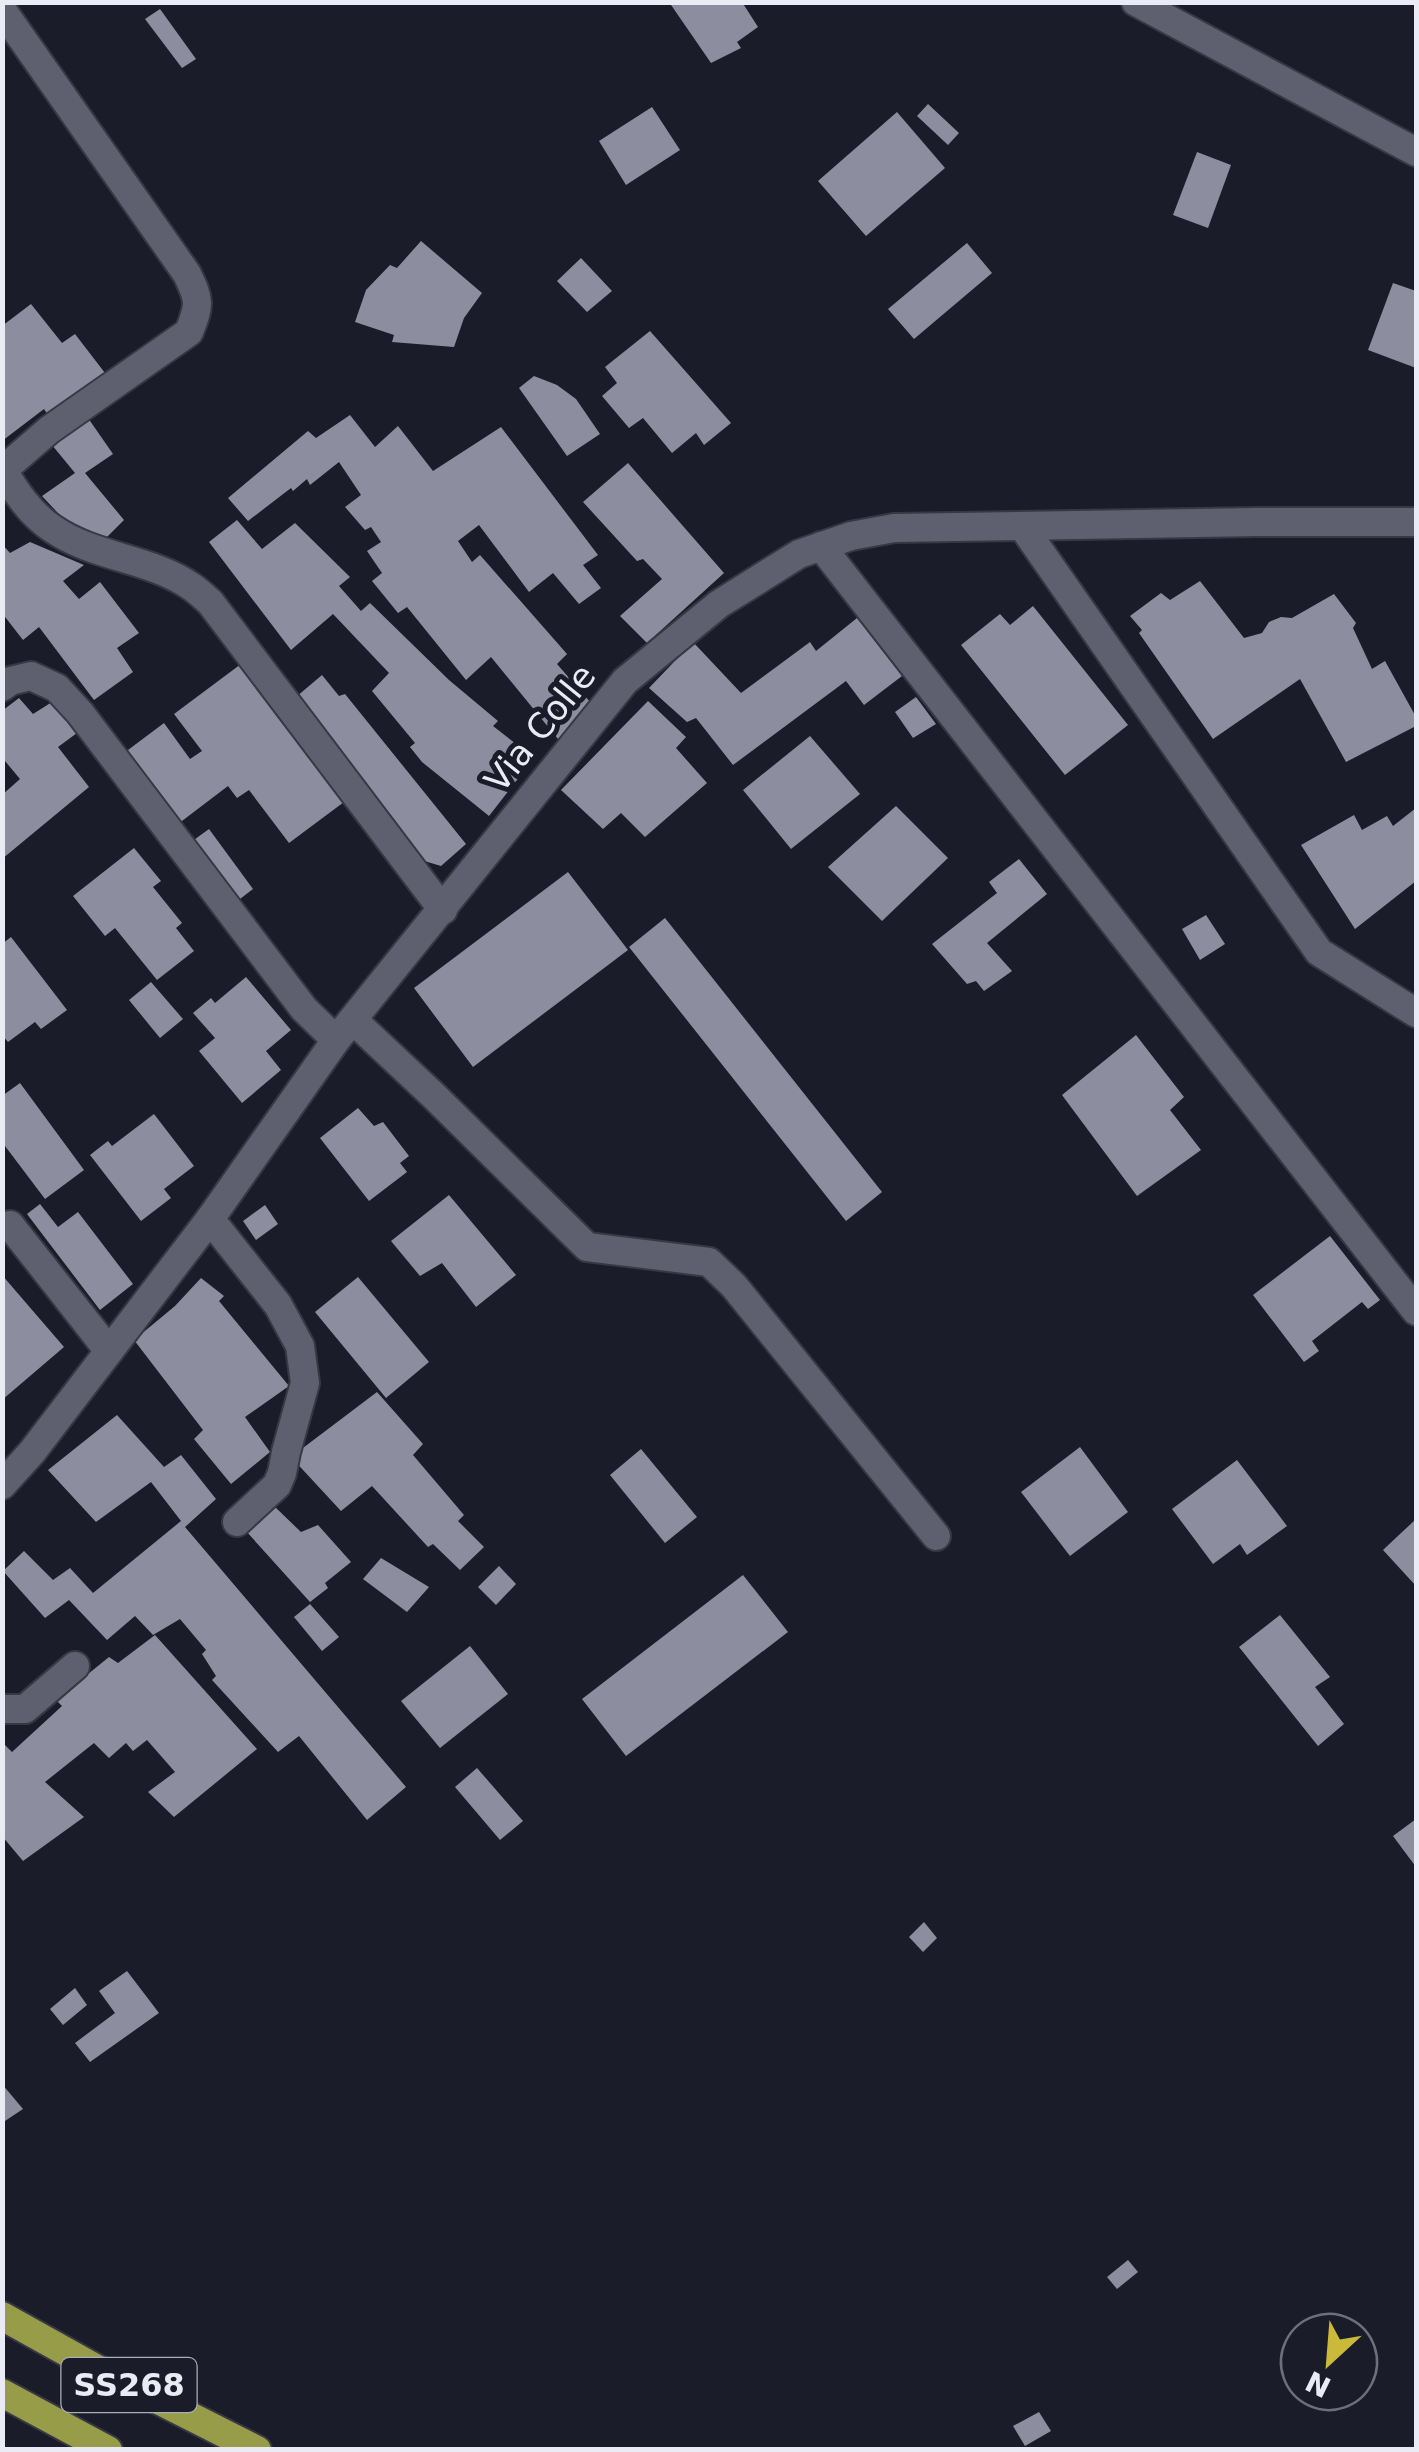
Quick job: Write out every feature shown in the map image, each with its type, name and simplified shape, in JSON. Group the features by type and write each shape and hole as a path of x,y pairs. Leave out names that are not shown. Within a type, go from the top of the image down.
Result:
{"highway":[{"name":"SS268","path":"2,2316 257,2450"},
{"name":"SS268","path":"2,2393 108,2450"}],"street":[{"path":"1136,2 1416,152"},
{"path":"2,10 188,274 198,308 190,332 50,430 3,470 21,500 70,540 152,568 189,585 210,602 443,910"},
{"name":"Via Colle","path":"2,1486 210,1219 345,1030 625,680 718,604 799,554 851,536 894,528 1416,522"},
{"path":"1023,527 1319,952 1416,1013"},
{"path":"821,546 1416,1311"},
{"path":"2,688 10,681 30,676 57,688 80,712 304,1009 345,1030 434,1096 588,1247 709,1262 734,1286 936,1536"},
{"path":"210,1219 278,1305 300,1346 305,1383 276,1486 237,1522"},
{"path":"10,1225 110,1351"},
{"path":"2,1709 25,1709 76,1666"}],"building":[{"path":"669,2 742,2 758,27 737,42 741,48 711,63"},
{"path":"160,9 196,59 182,68 145,19"},
{"path":"928,104 959,133 948,145 917,116"},
{"path":"652,107 680,150 626,185 599,141"},
{"path":"897,112 945,168 866,236 818,181"},
{"path":"1197,152 1231,165 1208,228 1173,215"},
{"path":"421,241 482,293 464,318 454,347 392,342 394,335 355,322 366,290 390,265 397,268"},
{"path":"967,243 992,273 914,339 888,309"},
{"path":"581,258 612,291 587,312 557,281"},
{"path":"1393,283 1416,291 1416,368 1368,350"},
{"path":"31,304 62,343 75,334 105,373 48,415 44,409 2,441 2,326"},
{"path":"650,331 731,423 704,445 696,433 672,453 643,418 629,428 602,396 617,383 605,367"},
{"path":"534,376 557,385 576,399 600,434 567,456 519,388"},
{"path":"350,415 375,447 398,426 433,471 501,427 598,555 583,565 601,588 579,604 553,573 529,592 479,525 458,541 472,562 480,555 567,654 557,664 591,703 558,739 491,657 466,680 407,607 398,613 372,581 382,573 367,551 381,542 371,527 365,530 345,507 361,495 339,462 310,485 307,479 293,491 291,488 248,521 228,498 308,431 316,438"},
{"path":"88,418 113,454 85,473 124,520 107,537 84,541 42,496 75,473 52,445"},
{"path":"628,463 724,573 647,643 620,616 662,579 643,559 637,561 583,502"},
{"path":"237,520 262,549 295,523 350,577 339,586 361,611 370,603 449,680 498,721 493,726 534,758 489,816 422,762 410,747 415,743 372,691 389,673 333,614 291,650 209,542"},
{"path":"30,542 84,565 63,581 79,599 100,582 139,633 117,648 133,672 94,700 39,627 23,640 2,613 2,544 10,553"},
{"path":"1200,581 1244,638 1262,633 1269,622 1292,618 1334,594 1356,623 1353,628 1372,669 1385,661 1416,717 1416,726 1346,762 1300,679 1213,739 1130,616 1161,593 1170,600"},
{"path":"1033,606 1128,725 1065,775 961,645 1000,614 1010,625"},
{"path":"857,618 902,676 864,705 846,681 733,765 696,718 687,722 649,688 693,642 741,693 810,642 816,651"},
{"path":"241,664 344,802 289,843 249,790 237,798 228,786 178,824 124,753 164,723 190,759 202,751 174,714"},
{"path":"322,675 339,696 345,694 466,844 441,866 421,860 296,697"},
{"path":"916,697 936,724 913,738 895,712"},
{"path":"19,698 33,714 52,702 77,733 58,747 89,787 2,859 2,795 20,779 2,762 2,711"},
{"path":"648,701 686,737 676,748 707,783 645,837 621,813 603,829 561,790"},
{"path":"810,736 860,794 791,849 743,790"},
{"path":"896,806 948,858 882,921 828,867"},
{"path":"1416,808 1416,881 1355,929 1301,845 1354,815 1362,830 1387,816 1393,826"},
{"path":"209,829 253,889 236,902 191,842"},
{"path":"134,848 161,881 153,887 182,923 176,928 194,951 157,980 115,928 105,936 73,896"},
{"path":"1019,859 1047,894 987,943 1012,971 984,991 976,981 967,984 932,944 997,893 989,882"},
{"path":"568,872 628,950 473,1067 414,988"},
{"path":"1206,915 1225,944 1200,960 1182,929"},
{"path":"665,918 882,1192 846,1221 629,947"},
{"path":"11,937 67,1010 41,1029 35,1022 8,1042 2,1035 2,944"},
{"path":"246,977 291,1030 266,1051 281,1070 242,1103 199,1051 215,1038 193,1013 211,998 215,1003"},
{"path":"151,982 183,1019 160,1038 129,1000"},
{"path":"1136,1035 1184,1097 1170,1110 1201,1150 1137,1196 1062,1095"},
{"path":"20,1083 84,1170 45,1199 2,1142 2,1096"},
{"path":"358,1108 374,1126 383,1122 409,1156 400,1163 407,1172 369,1201 320,1138"},
{"path":"154,1114 194,1166 164,1189 171,1198 141,1221 90,1155 108,1141 112,1146"},
{"path":"449,1195 516,1275 476,1307 442,1263 420,1276 391,1241"},
{"path":"40,1204 58,1227 78,1212 133,1284 100,1310 27,1214"},
{"path":"265,1205 278,1224 256,1240 243,1221"},
{"path":"1330,1236 1380,1300 1368,1309 1362,1302 1312,1341 1319,1351 1304,1362 1253,1295"},
{"path":"2,1275 64,1347 2,1400"},
{"path":"358,1277 429,1362 386,1398 315,1312"},
{"path":"201,1278 224,1296 219,1301 289,1386 245,1417 270,1452 231,1484 194,1439 203,1430 134,1340"},
{"path":"377,1392 423,1444 413,1455 464,1515 458,1521 484,1547 460,1570 433,1544 428,1547 372,1486 341,1511 291,1457"},
{"path":"117,1415 164,1467 181,1455 216,1499 185,1527 406,1787 367,1820 299,1736 278,1752 212,1680 216,1676 202,1654 206,1650 180,1619 153,1635 135,1616 107,1640 69,1600 45,1618 3,1571 24,1551 53,1580 70,1568 93,1593 181,1521 151,1482 96,1522 48,1470"},
{"path":"1080,1447 1128,1512 1070,1556 1021,1492"},
{"path":"641,1449 697,1517 665,1543 610,1475"},
{"path":"1237,1460 1287,1526 1247,1555 1240,1544 1213,1564 1172,1509"},
{"path":"274,1506 301,1532 318,1525 351,1562 325,1583 328,1588 310,1602 246,1531"},
{"path":"1416,1519 1416,1586 1383,1550"},
{"path":"381,1558 429,1587 407,1612 363,1579"},
{"path":"499,1566 516,1584 496,1605 478,1587"},
{"path":"743,1575 788,1632 626,1756 582,1699"},
{"path":"310,1604 339,1637 322,1651 294,1617"},
{"path":"1280,1615 1330,1677 1315,1687 1344,1724 1318,1746 1239,1647"},
{"path":"155,1635 257,1749 174,1817 148,1792 175,1772 147,1740 133,1751 126,1743 109,1758 94,1743 45,1782 84,1817 23,1861 2,1836 2,1742 12,1752 62,1706 56,1700 109,1657 118,1663"},
{"path":"470,1646 508,1694 440,1748 401,1701"},
{"path":"477,1768 523,1821 500,1840 455,1787"},
{"path":"1416,1819 1416,1867 1393,1836"},
{"path":"924,1922 937,1938 923,1952 909,1937"},
{"path":"127,1971 159,2013 90,2062 75,2043 115,2013 99,1991"},
{"path":"75,1988 87,2005 63,2025 50,2009"},
{"path":"2,2084 23,2109 2,2123"},
{"path":"1128,2260 1138,2272 1117,2289 1107,2277"},
{"path":"1039,2412 1051,2431 1025,2446 1013,2426"}]}
